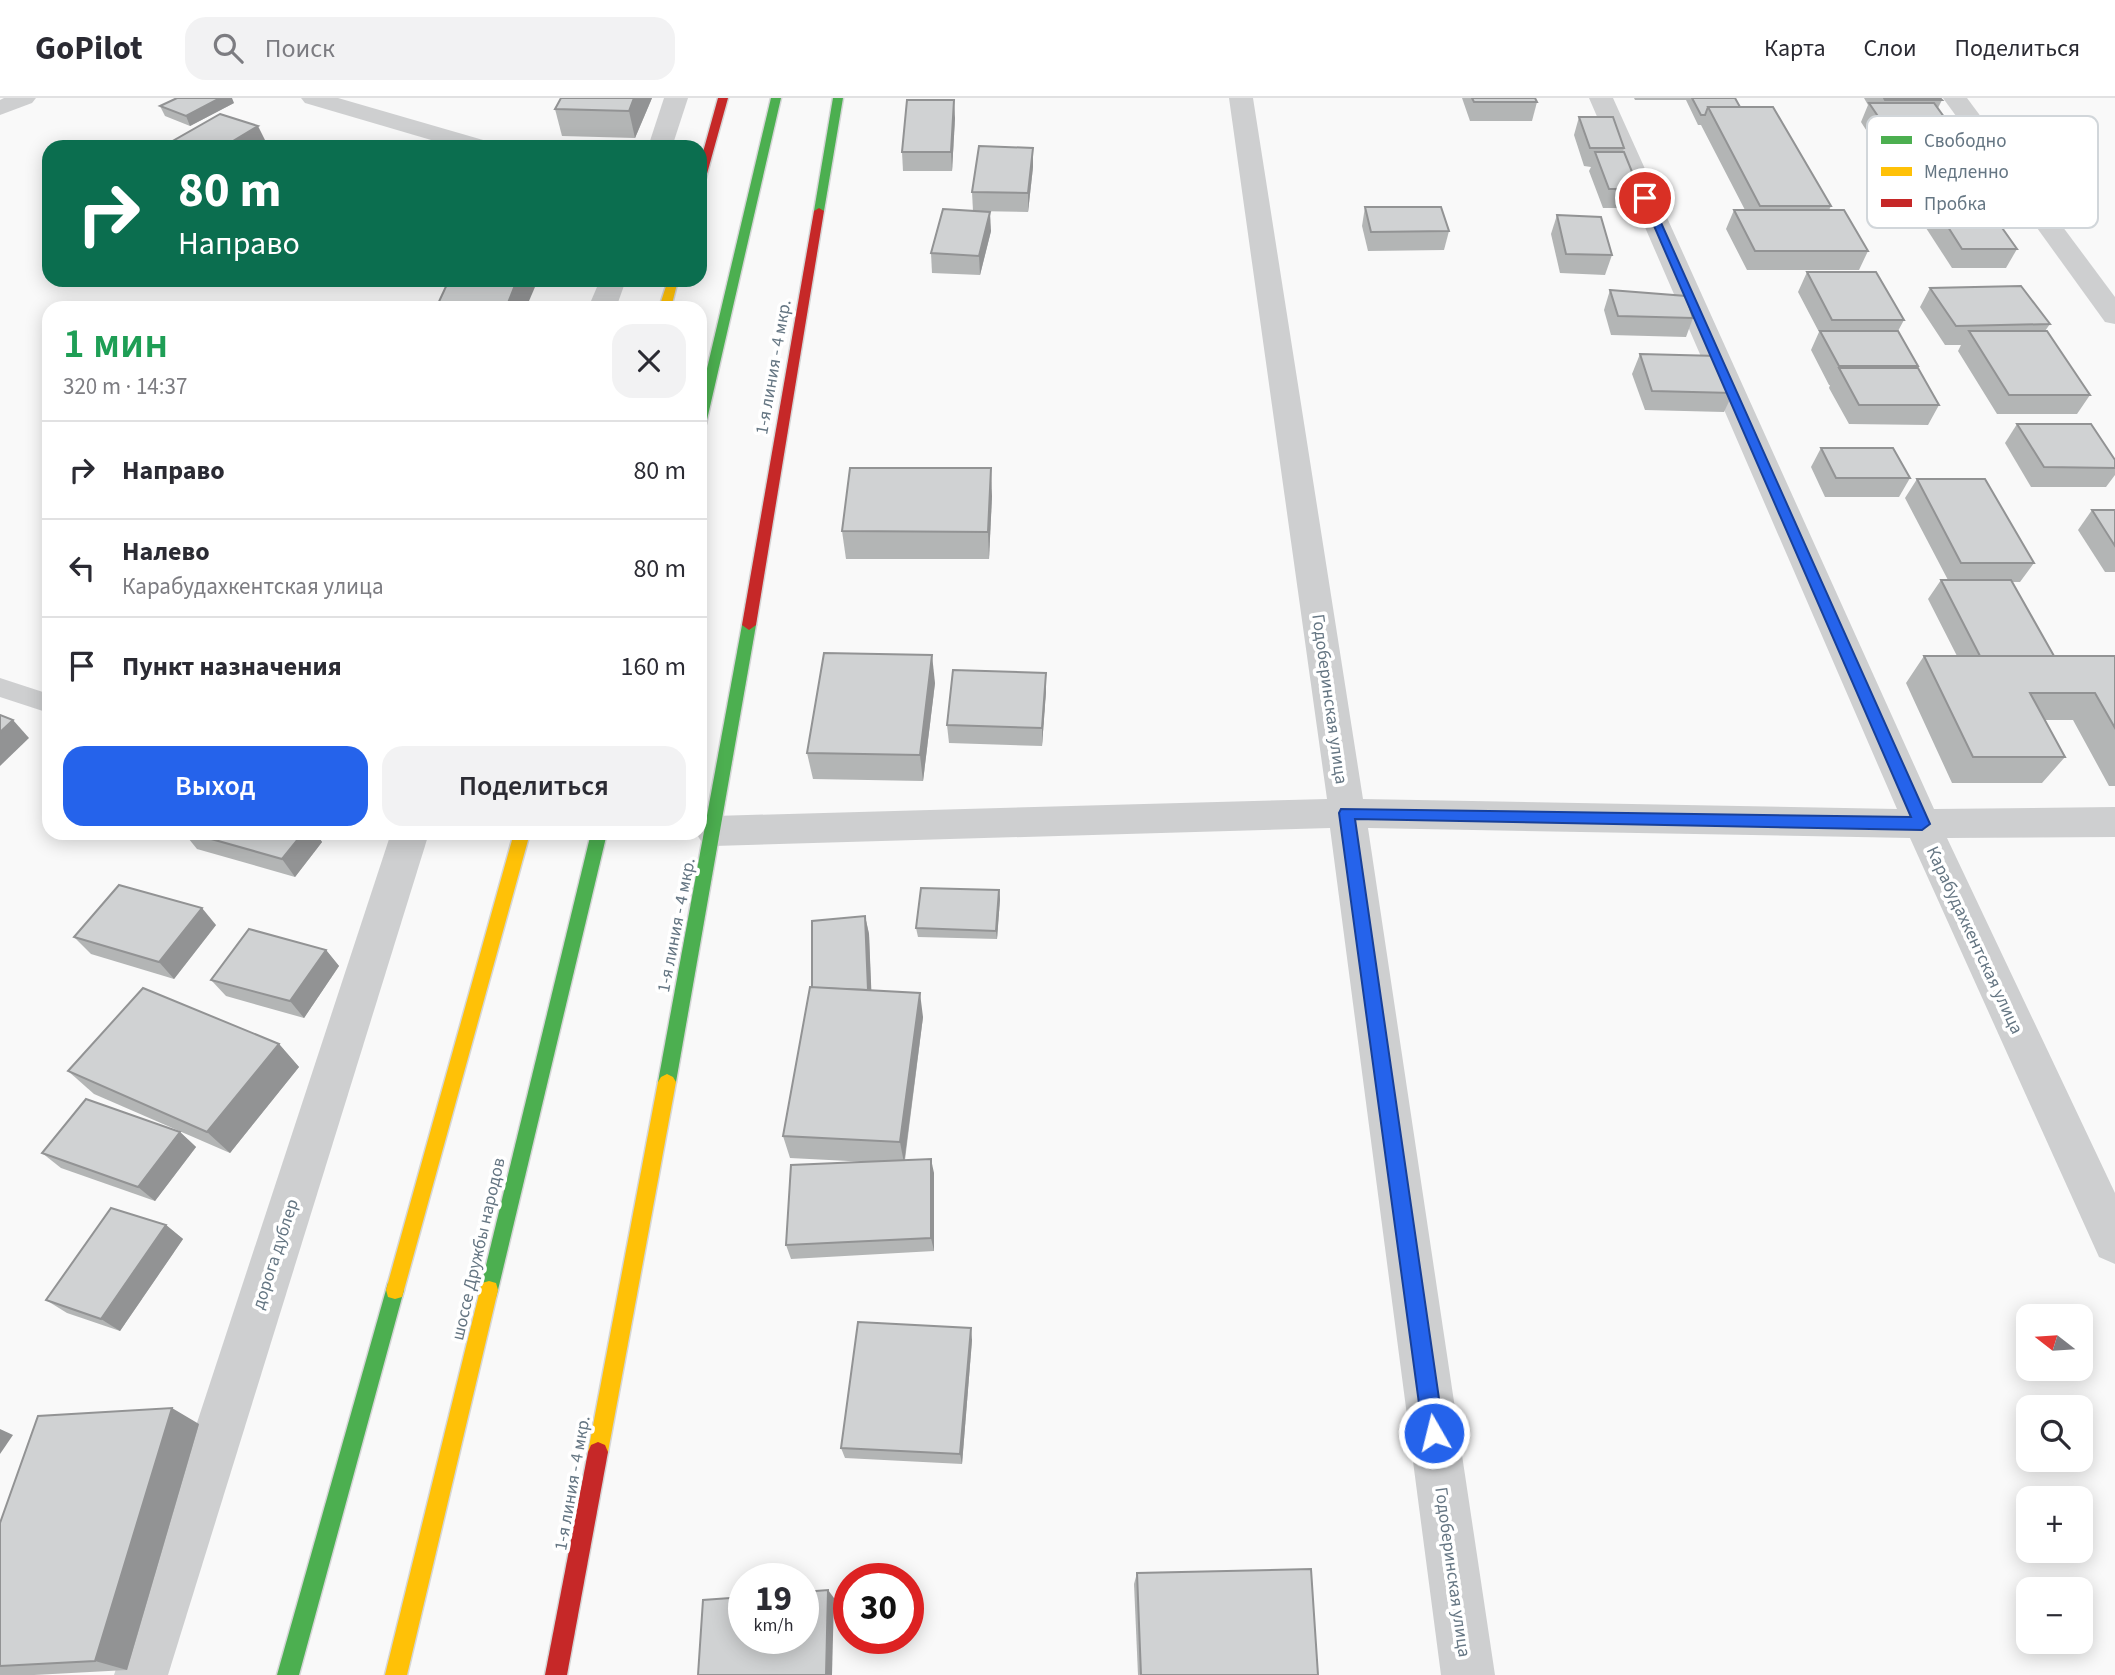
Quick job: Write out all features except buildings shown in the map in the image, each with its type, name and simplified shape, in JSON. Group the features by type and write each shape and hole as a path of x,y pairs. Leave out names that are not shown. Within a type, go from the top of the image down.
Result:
{"main road":[{"path":"707,156 723,98"},
{"path":"707,394 776,98"},
{"name":"1-я линия - 4 мкр.","path":"556,1675 713,831 838,98"},
{"path":"288,1675 520,840"},
{"name":"шоссе Дружбы народов","path":"396,1675 597,840"}],"street":[{"path":"0,108 24,98"},
{"path":"313,98 457,140"},
{"path":"662,140 676,98"},
{"name":"Годоберинская улица","path":"1241,98 1347,813 1468,1675"},
{"name":"Карабудахкентская улица","path":"1601,98 1922,824 2115,1242"},
{"path":"1955,98 1968,116"},
{"path":"2050,228 2115,316"},
{"path":"713,831 1347,813 1922,824 2115,822"},
{"name":"дорога дублер","path":"141,1675 408,840"}],"lane":[{"path":"0,687 42,702"}],"traffic: fast":[{"path":"707,394 776,98"},
{"path":"819,211 838,98"},
{"path":"667,1082 749,625"},
{"path":"489,1290 597,840"},
{"path":"288,1675 395,1290"}],"traffic: slow":[{"path":"667,301 671,287"},
{"path":"395,1290 520,840"},
{"path":"598,1452 667,1082"},
{"path":"396,1675 489,1290"}],"traffic: jam":[{"path":"707,156 723,98"},
{"path":"749,625 819,211"},
{"path":"556,1675 598,1452"}],"route":[{"path":"1434,1433 1347,813 1922,824 1645,198"}]}
